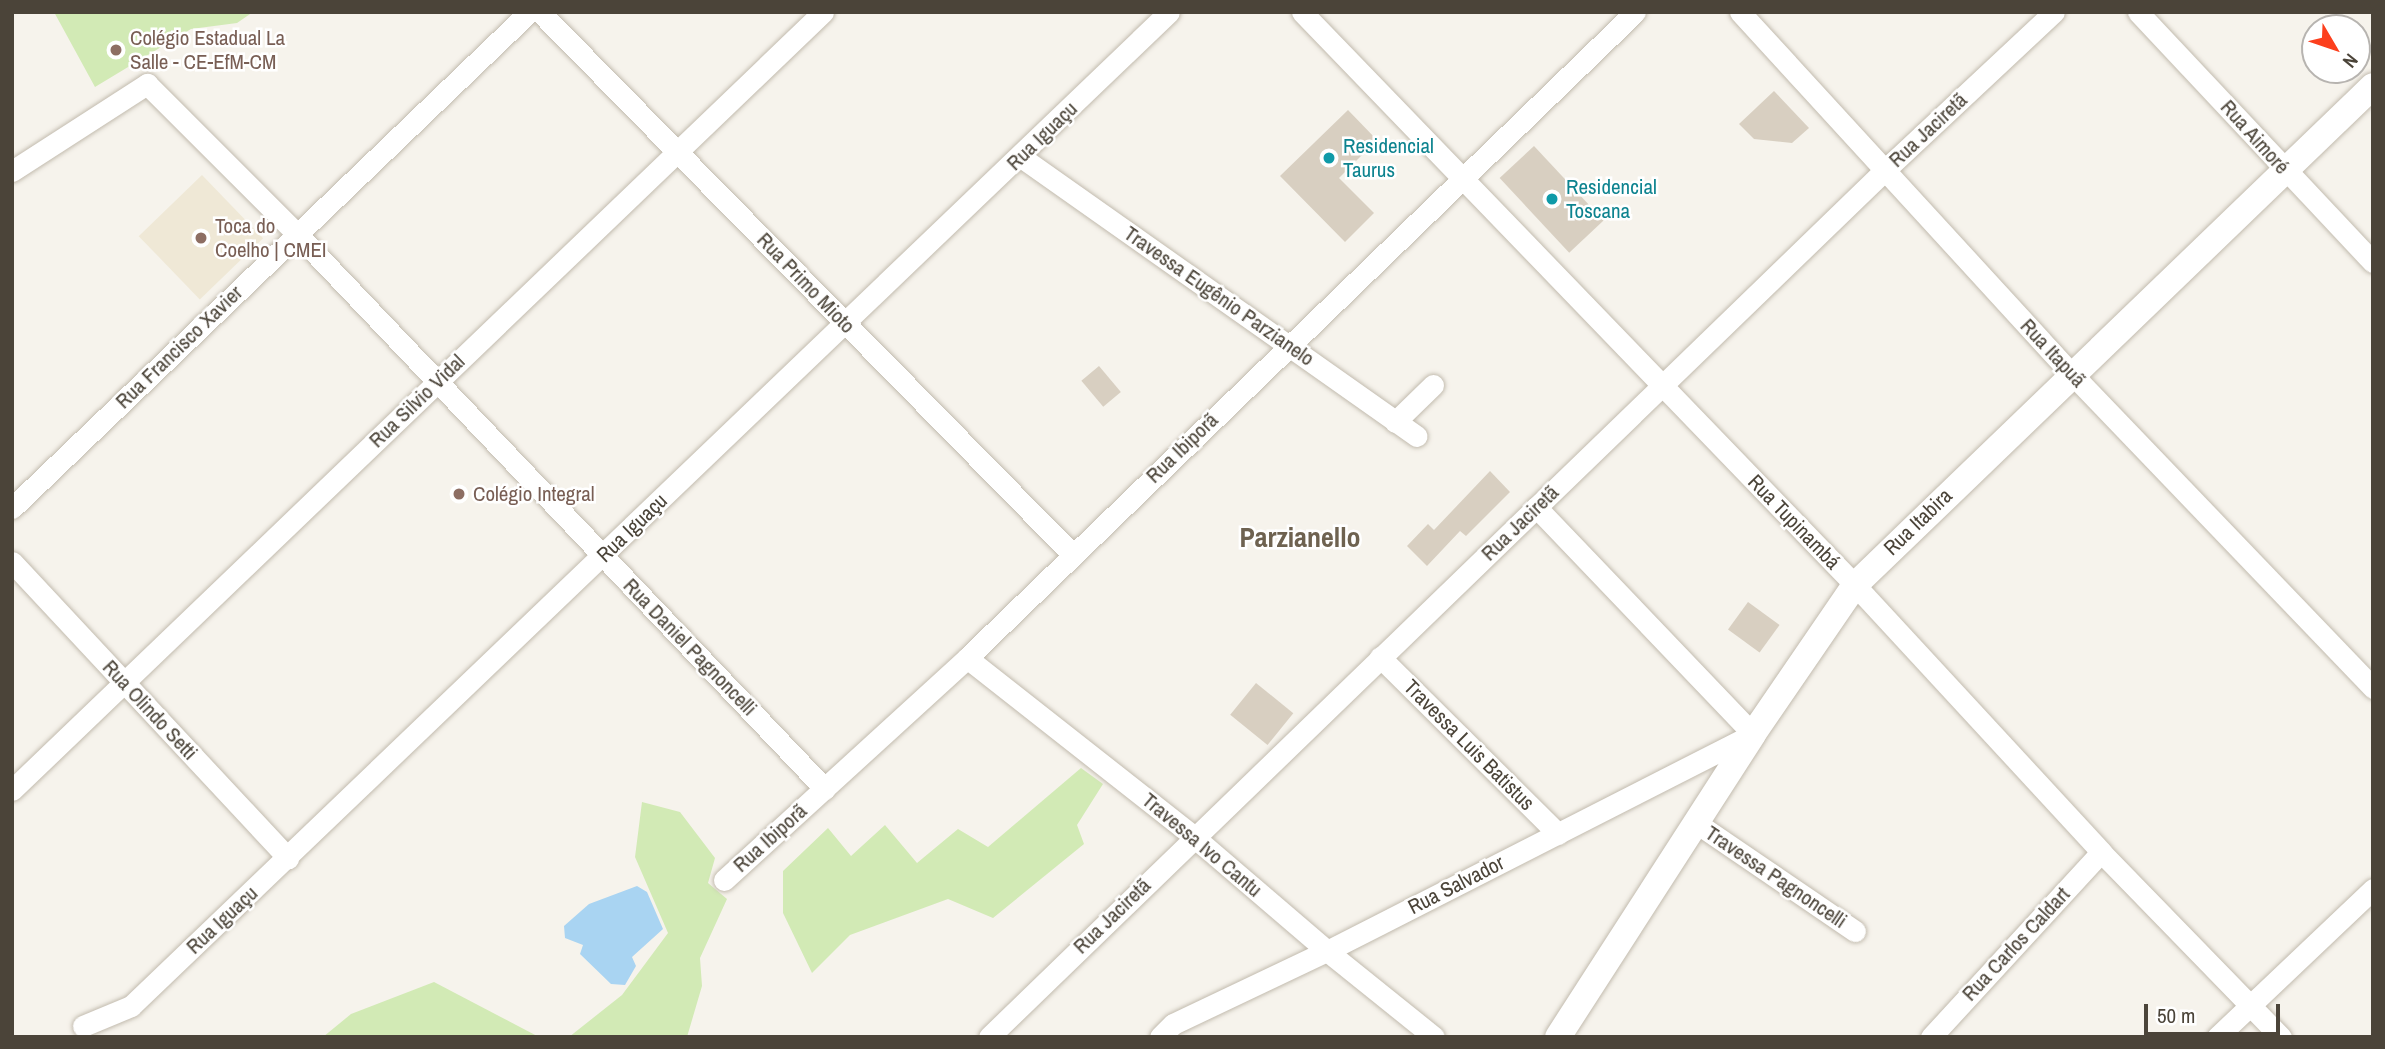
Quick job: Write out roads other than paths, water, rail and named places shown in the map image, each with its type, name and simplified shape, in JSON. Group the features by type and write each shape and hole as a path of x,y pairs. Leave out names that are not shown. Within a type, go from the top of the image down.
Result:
{"street":[{"name":"Rua Francisco Xavier","path":"12,508 529,12"},
{"name":"Rua Primo Mioto","path":"540,12 1072,554"},
{"name":"Rua Silvio Vidal","path":"12,790 823,12"},
{"name":"Rua Iguaçu","path":"83,1026 131,1006 1021,157 1169,12"},
{"name":"Rua Tupinambá","path":"1301,12 1856,585 2101,852 2281,1037"},
{"name":"Rua Ibiporã","path":"723,880 967,658 1635,12"},
{"name":"Rua Itapuã","path":"1740,12 2073,375 2373,688"},
{"name":"Rua Jaciretã","path":"989,1037 1193,836 1886,169 2054,12"},
{"name":"Rua Aimoré","path":"2138,12 2373,262"},
{"name":"Rua Daniel Pagnoncelli","path":"12,171 147,84 296,233 825,789"},
{"name":"Rua Itabira","path":"1558,1037 1698,824 1753,734 1856,585 2373,86"},
{"name":"Travessa Eugênio Parzianelo","path":"1021,157 1416,436"},
{"path":"1395,422 1433,385"},
{"path":"1536,507 1753,734"},
{"name":"Rua Olindo Setti","path":"12,562 288,858"},
{"name":"Travessa Luis Batistus","path":"1380,657 1558,834"},
{"name":"Travessa Ivo Cantu","path":"967,658 1193,836 1326,951 1434,1037"},
{"name":"Rua Salvador","path":"1160,1037 1173,1024 1326,951 1753,734"},
{"name":"Travessa Pagnoncelli","path":"1698,824 1855,931"},
{"name":"Rua Carlos Caldart","path":"1931,1037 2101,852"},
{"path":"2217,1037 2373,888"}],"water":[{"path":"637,886 647,892 663,929 632,957 636,966 625,985 611,984 580,954 583,945 565,938 564,926 589,904"}],"place":[{"name":"Colégio Estadual La Salle - CE-EfM-CM","path":"116,50"},
{"name":"Residencial Taurus","path":"1329,158"},
{"name":"Residencial Toscana","path":"1552,199"},
{"name":"Toca do Coelho | CMEI","path":"201,238"},
{"name":"Colégio Integral","path":"459,494"}],"district":[{"name":"Parzianello","path":"1300,537"}]}
